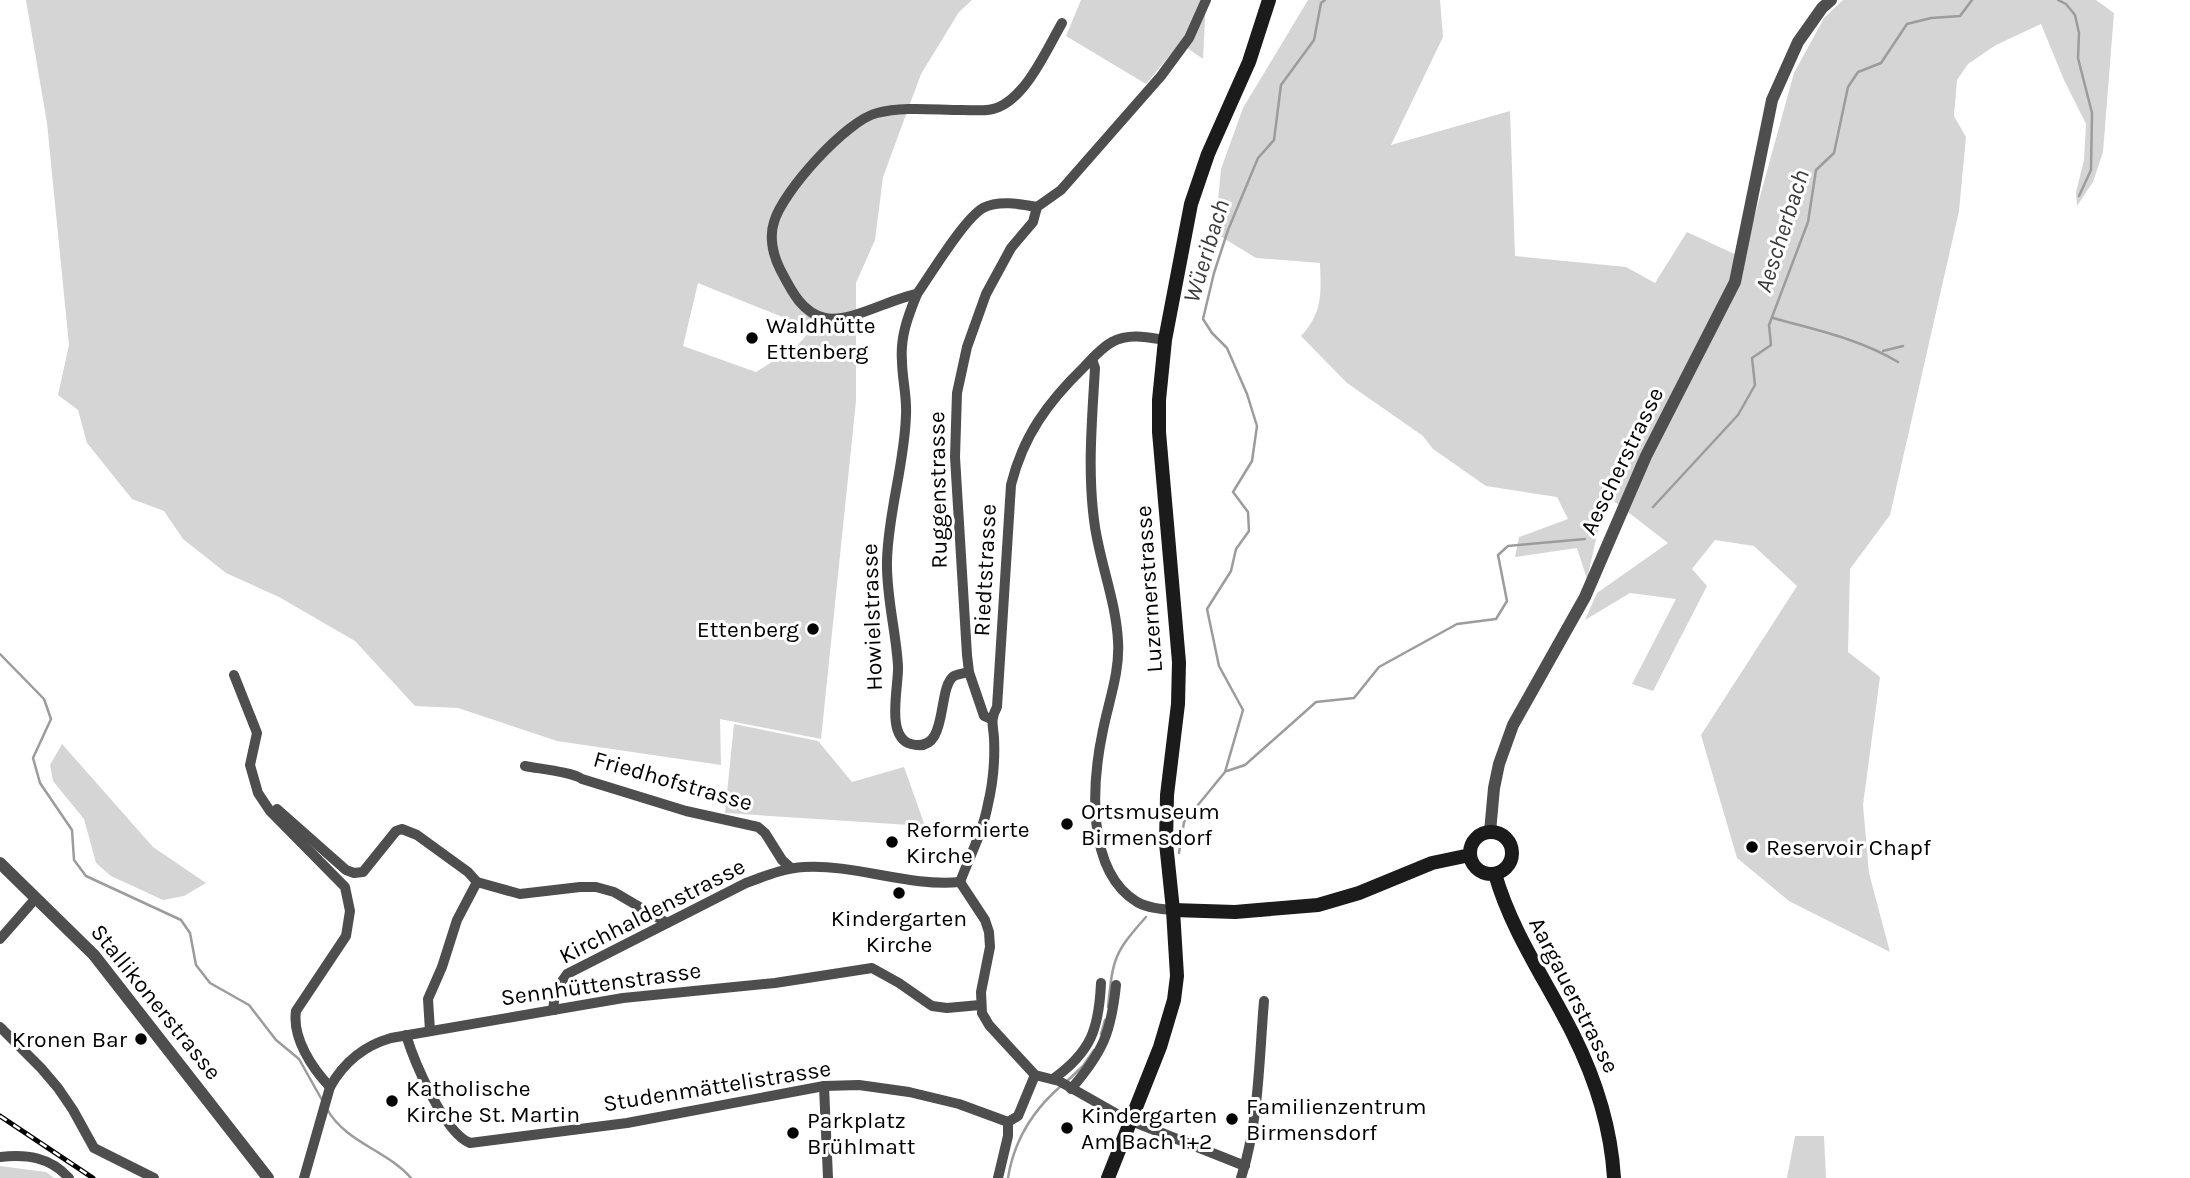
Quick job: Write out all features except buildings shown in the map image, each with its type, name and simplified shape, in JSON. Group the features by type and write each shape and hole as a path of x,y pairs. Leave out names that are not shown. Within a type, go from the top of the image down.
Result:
{"main road":[{"name":"Luzernerstrasse","path":"1108,1178 1160,1048 1174,1000 1177,976 1166,852 1167,795 1178,704 1179,662 1159,432 1165,340 1191,204 1208,154 1249,62 1269,0"},
{"path":"1490,832 1506,838 1513,854 1509,865 1495,874 1478,870 1470,855 1475,839 1490,832"},
{"path":"1173,910 1235,912 1318,905 1352,896 1432,863 1470,855"},
{"name":"Aargauerstrasse","path":"1495,874 1513,925 1573,1033 1594,1083 1606,1123 1614,1178"}],"street":[{"name":"Ruggenstrasse","path":"991,719 984,716 969,672 964,636 955,457 957,393 967,347 986,294 1011,248 1033,222 1037,207 1061,190 1167,69 1189,38 1206,0"},
{"name":"Aescherstrasse","path":"1490,832 1499,764 1513,725 1585,597 1646,456 1735,282 1772,100 1798,42 1822,8 1831,0"},
{"path":"1037,207 997,204 982,209 970,219 917,295 903,297 839,320 812,313 792,292 773,250 773,224 783,200 848,129 864,118 878,113 912,109 999,108 1025,85 1062,23"},
{"name":"Howielstrasse","path":"917,295 905,323 901,358 906,414 887,560 898,668 895,722 898,734 905,742 921,745 931,739 939,726 948,683 953,676 969,672"},
{"name":"Riedtstrasse","path":"960,882 980,834 988,804 994,737 991,719 997,707 1011,485 1017,458 1048,407 1092,359 1112,342 1137,336 1165,340"},
{"path":"1092,359 1095,368 1090,452 1091,492 1095,528 1116,612 1118,645 1117,672 1102,731 1098,761 1096,798 1101,853 1116,884 1132,898 1148,906 1173,910"},
{"path":"234,674 257,733 250,765 258,793 270,811 345,887 350,911 346,936 296,1011 295,1018 300,1041 328,1092"},
{"name":"Friedhofstrasse","path":"526,766 564,775 574,774 582,779 686,811 749,823 765,833 782,860 791,868"},
{"path":"277,809 346,870 354,873 363,872 396,831 402,829 417,835 468,872 477,882 520,894 596,887 614,892 667,923"},
{"name":"Stallikonerstrasse","path":"0,863 102,964 268,1178"},
{"name":"Kirchhaldenstrasse","path":"554,1010 557,990 567,974 746,883 791,868 838,868 937,884 960,882"},
{"path":"430,1031 428,999 442,967 457,920 477,882"},
{"path":"960,882 985,920 989,932 990,947 980,1005 989,1025 1035,1075 1063,1084 1131,1121 1245,1166"},
{"path":"0,939 36,898"},
{"name":"Sennhüttenstrasse","path":"304,1178 328,1092 344,1066 376,1042 638,996 775,983 872,968 932,1006 947,1008 980,1005"},
{"path":"1063,1084 1091,1038 1100,1009 1101,983"},
{"path":"1063,1084 1088,1070 1106,1038 1112,1018 1116,985"},
{"path":"1241,1178 1252,1129 1265,1001"},
{"path":"0,1027 58,1088 94,1148 154,1178"},
{"name":"Studenmättelistrasse","path":"405,1035 438,1107 459,1135 470,1143 627,1123 824,1086 859,1086 909,1092 958,1104 1008,1122"},
{"path":"998,1178 1008,1136 1008,1122 1018,1116 1035,1075"},
{"path":"824,1086 828,1178"},
{"path":"0,1157 32,1156 46,1161 69,1178"}],"shaded area":[{"path":"26,0 972,0 959,12 921,74 883,177 875,240 856,283 856,401 821,739 720,719 721,765 557,741 458,708 415,706 355,641 279,597 226,573 183,539 164,511 132,499 87,443 78,410 58,395 69,345 47,123","holes":["698,283 812,329 796,347 756,372 683,346"]},
{"path":"1081,0 1206,0 1203,59 1180,43 1146,84 1066,36"},
{"path":"1308,0 1440,0 1443,37 1391,145 1510,111 1515,256 1626,267 1655,283 1687,232 1743,258 1794,73 1824,18 1843,0 2096,0 2114,13 2103,152 2093,182 2077,206 2076,192 2084,160 2086,124 2041,24 1996,45 1968,64 1957,80 1954,116 1966,137 1959,211 1890,515 1850,569 1848,652 1880,677 1863,805 1869,873 1890,952 1789,901 1737,858 1701,735 1797,586 1754,546 1715,540 1692,569 1707,586 1653,691 1632,684 1676,599 1630,593 1585,620 1597,593 1668,543 1606,495 1587,579 1577,548 1515,557 1519,537 1568,519 1557,497 1486,486 1433,449 1423,436 1347,383 1301,336 1317,311 1320,263 1256,258 1215,233 1221,169 1243,108"},
{"path":"734,724 818,741 852,782 904,767 925,826 725,813"},
{"path":"62,744 153,847 206,883 184,896 163,900 111,876 96,863 84,819 53,781 50,765"},
{"path":"1795,1136 1824,1136 1826,1178 1787,1178"},
{"path":"0,1166 46,1172 54,1178 0,1178"}],"waterway":[{"name":"Wüeribach","path":"1179,853 1184,822 1225,772 1243,710 1219,666 1207,609 1231,571 1236,549 1249,531 1248,512 1233,492 1252,461 1257,426 1247,394 1227,348 1203,319 1228,230 1258,158 1274,140 1281,85 1314,40 1321,3 1325,0"},
{"name":"Aescherbach","path":"1653,507 1738,415 1755,385 1752,358 1771,345 1769,325 1808,222 1816,170 1834,153 1848,87 1858,72 1881,63 1907,24 1931,18 1960,16 1972,0"},
{"path":"2058,0 2066,4 2075,15 2079,33 2078,58 2092,113 2091,170 2079,196"},
{"path":"1773,318 1853,341 1898,362"},
{"path":"1883,351 1903,346"},
{"name":"Aescherbach","path":"1227,771 1245,765 1316,702 1354,698 1379,667 1457,624 1496,619 1507,601 1498,555 1508,546 1585,539"},
{"path":"0,654 44,699 51,719 33,758 40,783 72,830 74,860 86,876 181,920 190,933 196,965 210,983 249,1005 276,1040 299,1059 322,1100"},
{"name":"Wüeribach","path":"1108,1007 1116,958 1146,917"},
{"name":"Wüeribach","path":"1101,1034 1105,1020"},
{"name":"Wüeribach","path":"1066,1082 1083,1066 1094,1050"},
{"name":"Wüeribach","path":"1008,1178 1015,1151 1026,1127 1041,1106 1061,1086"},
{"path":"327,1109 344,1130 391,1160 411,1178"}],"railway":[{"path":"0,1116 93,1178"}],"place":[{"name":"Waldhütte Ettenberg","path":"752,338"},
{"name":"Ettenberg","path":"813,629"},
{"name":"Ortsmuseum Birmensdorf","path":"1067,824"},
{"name":"Reformierte Kirche","path":"892,842"},
{"name":"Reservoir Chapf","path":"1752,847"},
{"name":"Kindergarten Kirche","path":"899,893"},
{"name":"Kronen Bar","path":"141,1039"},
{"name":"Katholische Kirche St. Martin","path":"392,1101"},
{"name":"Familienzentrum Birmensdorf","path":"1232,1119"},
{"name":"Kindergarten Am Bach 1+2","path":"1067,1128"},
{"name":"Parkplatz Brühlmatt","path":"793,1133"}]}
